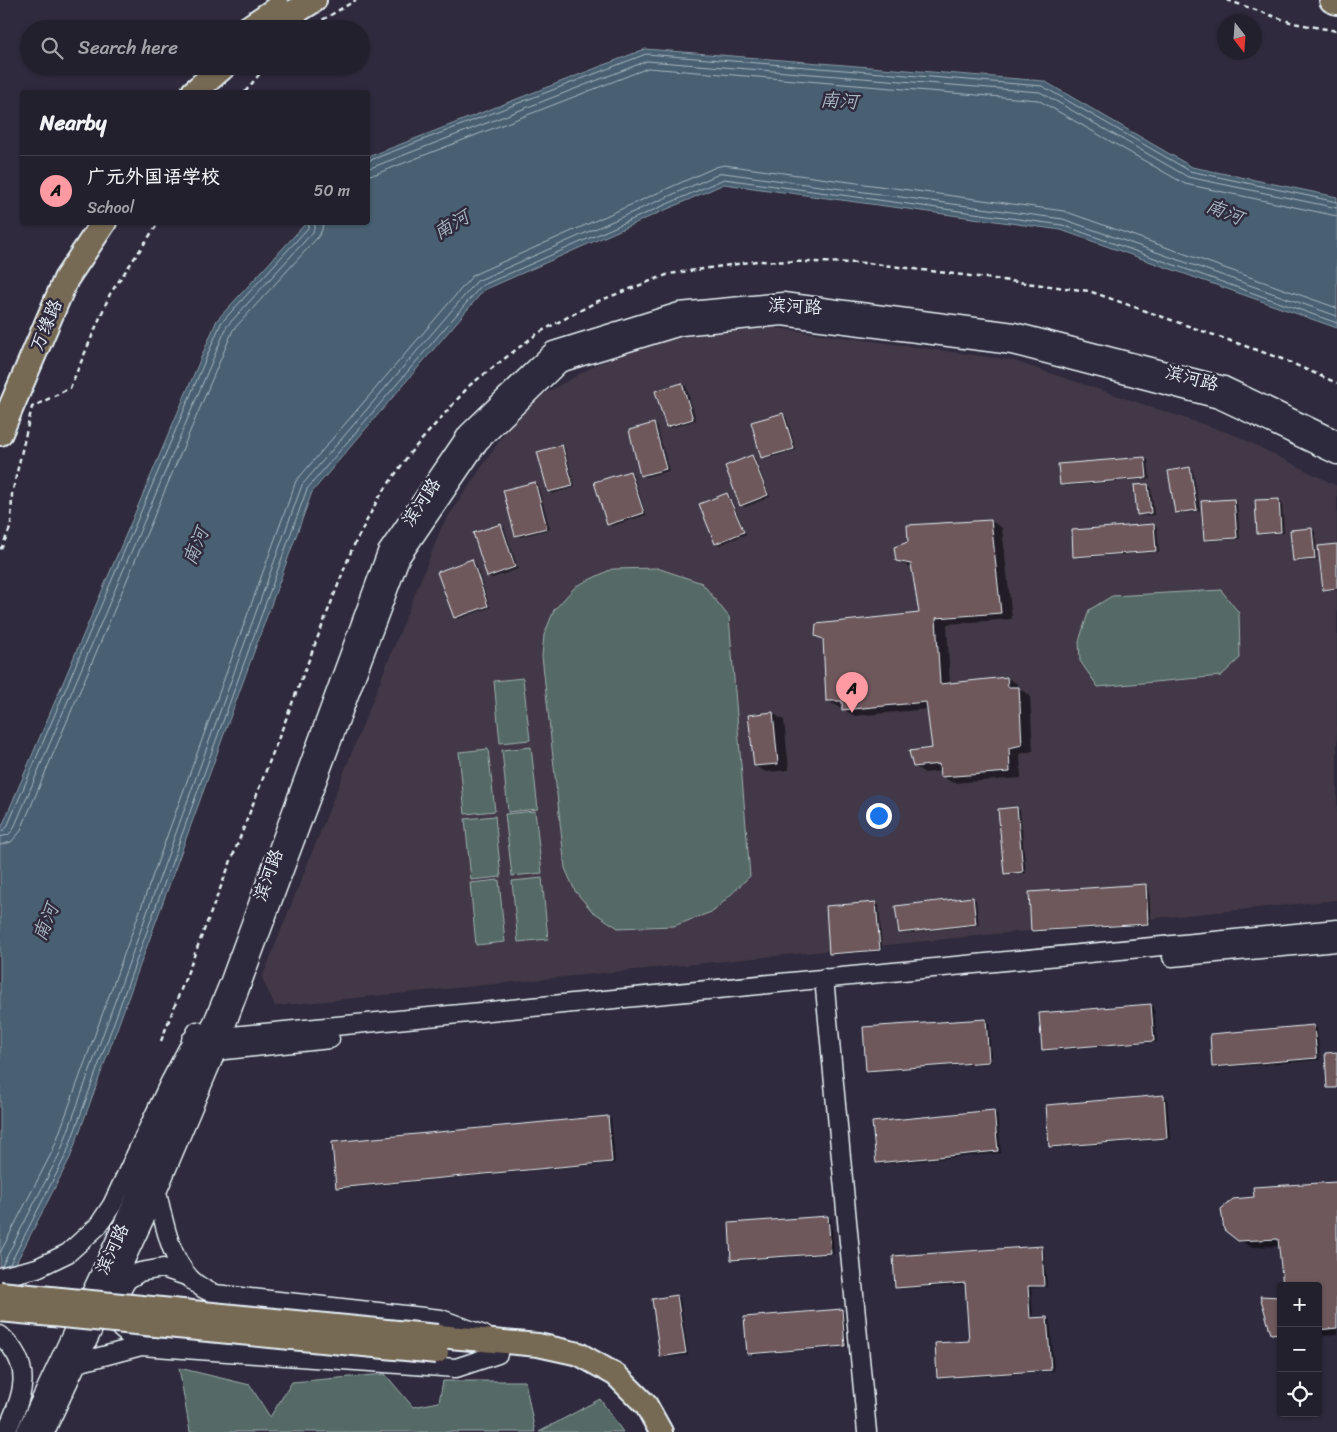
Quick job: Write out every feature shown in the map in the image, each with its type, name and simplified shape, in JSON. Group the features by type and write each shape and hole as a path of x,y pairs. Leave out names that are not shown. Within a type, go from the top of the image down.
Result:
{"highway":[{"path":"260,20 290,0"},
{"path":"282,20 314,0"},
{"path":"1332,0 1337,2"},
{"path":"179,90 196,75"},
{"path":"196,90 214,75"},
{"name":"万缘路","path":"0,404 57,271 88,225"},
{"name":"万缘路","path":"0,434 66,279 102,225"}],"main road":[{"path":"0,1293 437,1344"},
{"path":"0,1310 437,1344 499,1347 538,1344 579,1354 616,1375 646,1405 661,1432"},
{"path":"499,1347 574,1366 609,1385 636,1413 647,1432"}],"street":[{"name":"滨河路","path":"45,1432 157,1192 229,983 387,552 468,433 553,351 679,312 783,302 1014,332 1224,386 1337,440"},
{"name":"滨河路","path":"26,1432 208,1044 400,558 479,442 560,363 681,326 782,316 1012,345 1219,400 1337,455"},
{"path":"0,1277 37,1268 68,1253 98,1226 112,1205 168,1086 208,1044 824,983 1337,929"},
{"path":"824,983 1337,942"},
{"path":"824,983 867,1432"},
{"path":"157,1192 168,1235 177,1260 199,1287 215,1294 441,1319 499,1347"},
{"path":"140,1346 120,1328 116,1308 121,1291 127,1280 140,1272 163,1268 189,1277"},
{"path":"0,1335 16,1352 23,1373 22,1395 6,1432"},
{"path":"77,1363 140,1346 456,1368 499,1347"}],"path":[{"path":"322,20 356,0"},
{"path":"1227,0 1293,23 1337,31"},
{"path":"247,90 259,75"},
{"path":"0,549 11,526 12,494 32,407 70,388 110,294 157,225"},
{"path":"161,1041 352,549 378,499 410,453 470,385 538,334 596,302 669,274 757,261 867,263 1089,291 1282,359 1337,383"}],"shaded area":[{"path":"761,326 1011,360 1235,435 1337,486 1337,900 275,1006 262,978 442,526 523,406 631,345"}],"green space":[{"path":"657,568 702,583 729,617 750,876 714,911 674,926 618,928 592,911 575,891 565,868 542,656 544,635 554,610 576,586 612,569"},
{"path":"1221,590 1239,613 1240,658 1221,676 1098,687 1080,661 1079,641 1089,610 1112,596"},
{"path":"523,678 530,740 500,743 494,681"},
{"path":"531,747 538,809 508,812 502,750"},
{"path":"488,749 495,811 465,814 459,752"},
{"path":"535,811 542,873 512,876 505,814"},
{"path":"495,816 501,877 471,880 465,819"},
{"path":"542,878 548,939 518,942 512,881"},
{"path":"499,880 505,942 476,945 470,883"},
{"path":"179,1368 250,1385 270,1417 292,1382 385,1374 413,1407 439,1402 443,1381 525,1381 535,1432 190,1432"},
{"path":"600,1399 623,1432 539,1432"}],"water":[{"name":"南河","path":"645,49 1044,81 1192,167 1337,197 1337,328 1061,230 724,184 484,290 312,492 70,1158 0,1294 0,831 217,320 304,225 370,225 370,156"}],"building":[{"path":"682,383 693,419 666,427 655,391"},
{"path":"783,413 794,449 761,458 751,422"},
{"path":"654,423 666,469 640,476 629,430"},
{"path":"562,445 573,486 548,492 537,452"},
{"path":"752,455 768,495 740,506 725,466"},
{"path":"1145,457 1147,478 1060,485 1058,464"},
{"path":"1190,467 1197,510 1175,513 1168,471"},
{"path":"630,471 644,513 607,525 594,482"},
{"path":"535,482 547,528 515,536 503,490"},
{"path":"1148,484 1151,513 1137,515 1134,485"},
{"path":"727,493 744,532 715,544 699,504"},
{"path":"1234,499 1237,538 1204,540 1201,501"},
{"path":"1279,499 1281,532 1257,534 1255,500"},
{"path":"991,520 1001,613 936,618 940,684 1007,677 1008,687 1019,687 1022,745 1009,748 1010,772 940,777 939,764 913,767 909,751 932,748 926,702 842,710 842,701 826,701 823,639 815,636 816,624 919,613 911,564 896,561 894,547 908,542 907,525"},
{"path":"501,524 515,567 487,577 473,533"},
{"path":"1154,524 1156,551 1073,557 1072,530"},
{"path":"1312,528 1315,559 1293,561 1290,530"},
{"path":"1337,544 1337,588 1323,590 1318,546"},
{"path":"472,559 488,606 454,618 437,572"},
{"path":"773,712 778,764 754,766 748,715"},
{"path":"1017,807 1023,872 1004,874 998,809"},
{"path":"1146,884 1148,924 1031,931 1029,892"},
{"path":"973,897 976,924 899,933 895,906"},
{"path":"876,902 880,950 829,954 826,906"},
{"path":"1151,1004 1154,1041 1042,1050 1039,1013"},
{"path":"986,1019 989,1062 866,1071 863,1027"},
{"path":"1314,1025 1317,1058 1212,1067 1210,1034"},
{"path":"1337,1052 1337,1088 1327,1088 1325,1053"},
{"path":"1164,1095 1167,1138 1049,1147 1046,1105"},
{"path":"994,1110 998,1151 876,1163 872,1122"},
{"path":"608,1116 612,1162 336,1188 332,1142"},
{"path":"1337,1182 1337,1328 1322,1330 1322,1282 1283,1282 1278,1239 1238,1241 1224,1230 1221,1209 1233,1199 1254,1197 1253,1187"},
{"path":"828,1216 831,1253 731,1260 729,1223"},
{"path":"1042,1246 1044,1286 1028,1286 1030,1318 1047,1317 1051,1370 937,1378 935,1343 969,1341 965,1283 895,1288 893,1256"},
{"path":"677,1295 686,1353 660,1357 652,1299"},
{"path":"1260,1296 1277,1297 1277,1333 1271,1334"},
{"path":"842,1309 845,1346 747,1354 744,1317"}],"place":[{"name":"广元外国语学校","path":"852,713"}]}
